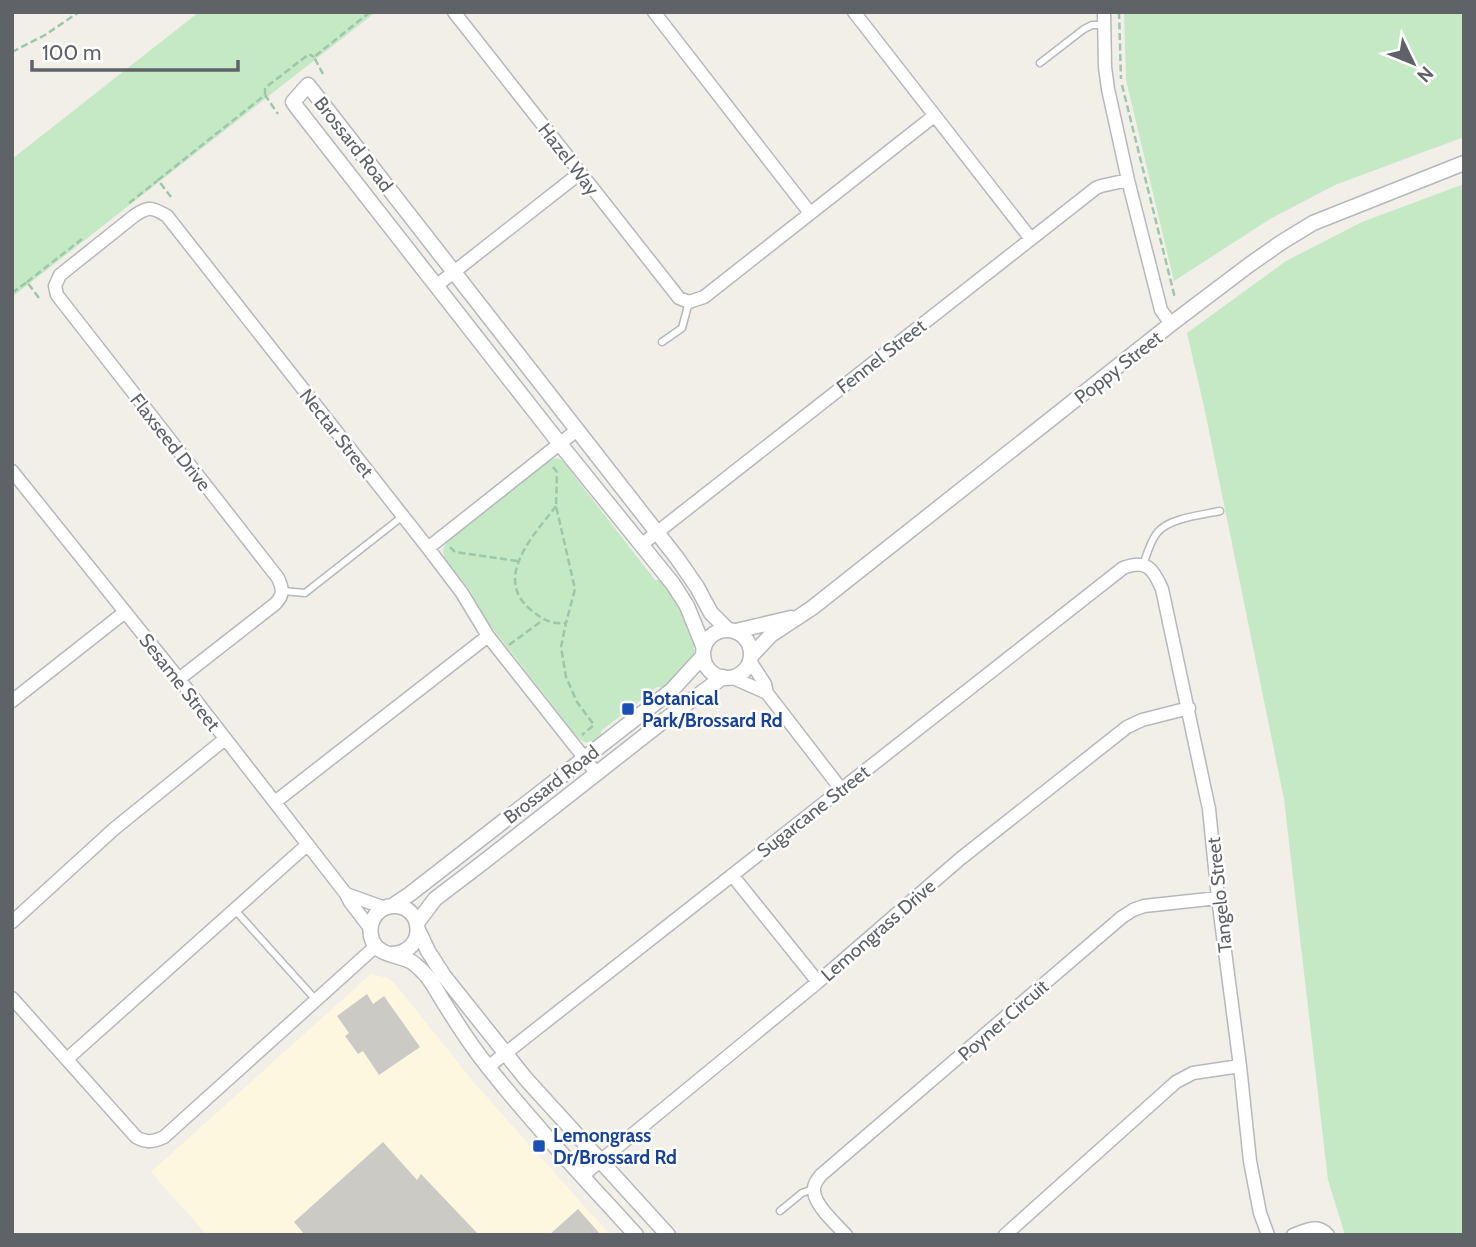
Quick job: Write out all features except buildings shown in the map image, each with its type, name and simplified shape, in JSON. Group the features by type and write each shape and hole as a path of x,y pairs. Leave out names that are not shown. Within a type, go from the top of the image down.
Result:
{"street":[{"name":"Hazel Way","path":"454,12 679,298 689,302"},
{"path":"653,12 810,212"},
{"path":"857,13 934,117 1031,239"},
{"path":"1104,19 1105,67 1128,180 1161,310 1171,324"},
{"name":"Brossard Road","path":"389,907 672,690 704,652 687,606 673,584 293,102 308,85 657,532 688,573 711,613 732,630"},
{"path":"689,302 704,297 934,117"},
{"name":"Poppy Street","path":"751,659 765,640 834,591 1249,265 1313,223 1464,163"},
{"path":"436,286 580,173"},
{"name":"Fennel Street","path":"641,545 1096,188 1128,180"},
{"name":"Nectar Street","path":"57,295 55,286 60,275 134,216 146,208 156,209 167,216 428,548 462,593 488,636 597,774"},
{"name":"Flaxseed Drive","path":"57,295 278,578 283,591"},
{"path":"428,548 578,430"},
{"name":"Sesame Street","path":"12,471 17,487 125,611 370,928"},
{"name":"Sugarcane Street","path":"488,1067 1123,568 1134,564 1143,565"},
{"name":"Tangelo Street","path":"1143,565 1150,569 1162,589 1209,809 1253,1183 1268,1235"},
{"path":"179,679 275,604 283,591"},
{"path":"12,701 125,611"},
{"name":"Poppy Street","path":"732,630 799,616"},
{"path":"767,693 709,670 704,652 707,640 720,631 732,630 748,641 751,659 767,693 841,789"},
{"path":"275,802 488,636"},
{"path":"727,677 743,672 751,659"},
{"name":"Brossard Road","path":"418,927 435,900 448,888 689,701 727,677"},
{"name":"Lemongrass Drive","path":"582,1176 818,982 960,859 1127,727 1142,720 1189,708"},
{"path":"12,922 114,829 225,739"},
{"path":"67,1059 307,845"},
{"path":"732,874 818,982"},
{"path":"346,894 389,907 400,907 413,915 428,951 444,976 505,1053 663,1233"},
{"name":"Poyner Circuit","path":"814,1189 821,1175 1133,910 1144,906 1218,898"},
{"path":"389,907 378,912 373,918 370,934 376,946 384,952 412,962 428,977 488,1067 636,1235"},
{"path":"392,954 400,954 413,945 418,927"},
{"path":"12,998 136,1137 153,1142 164,1138 376,946"},
{"path":"1005,1235 1176,1083 1193,1073 1240,1066"},
{"path":"814,1189 819,1204 846,1235"},
{"path":"1293,1235 1316,1228 1328,1235"}],"lane":[{"path":"1040,63 1084,29 1104,19"},
{"path":"662,342 682,328 689,302"},
{"path":"1143,565 1153,539 1164,526 1220,511"},
{"path":"283,591 305,593 402,516"},
{"path":"235,910 316,1000"},
{"name":"Poyner Circuit","path":"780,1211 802,1192 814,1189"}],"path":[{"path":"12,52 45,35 79,12"},
{"path":"314,57 370,12"},
{"path":"1119,12 1121,83 1175,298"},
{"path":"278,114 265,95 265,88 309,54 314,57 323,74"},
{"path":"171,197 158,180 265,95"},
{"path":"12,293 27,282 39,298"},
{"path":"545,456 557,472 556,506 575,589 561,647 566,677 577,702 594,725 573,742"},
{"path":"556,506 526,545 518,561 514,585 523,603 543,620 553,624 566,623"},
{"path":"440,538 455,552 518,561"},
{"path":"501,652 543,620"}],"shaded area":[{"path":"371,974 387,978 395,984 476,1085 610,1235 207,1235 151,1172"}],"green space":[{"path":"199,12 376,12 12,297 12,159"},
{"path":"1124,12 1464,12 1464,137 1335,185 1270,219 1174,281 1126,80"},
{"path":"1464,184 1464,1235 1345,1235 1328,1180 1284,799 1187,333 1286,261 1362,222"},
{"path":"557,458 572,467 572,473 655,580 664,580 686,617 694,638 695,648 691,661 669,688 657,687 601,731 601,737 590,743 584,742 575,734 482,615 471,592 444,558 443,549 446,543 550,460"}],"place":[{"name":"Botanical Park/Brossard Rd","path":"628,709"},
{"name":"Lemongrass Dr/Brossard Rd","path":"539,1146"}]}
